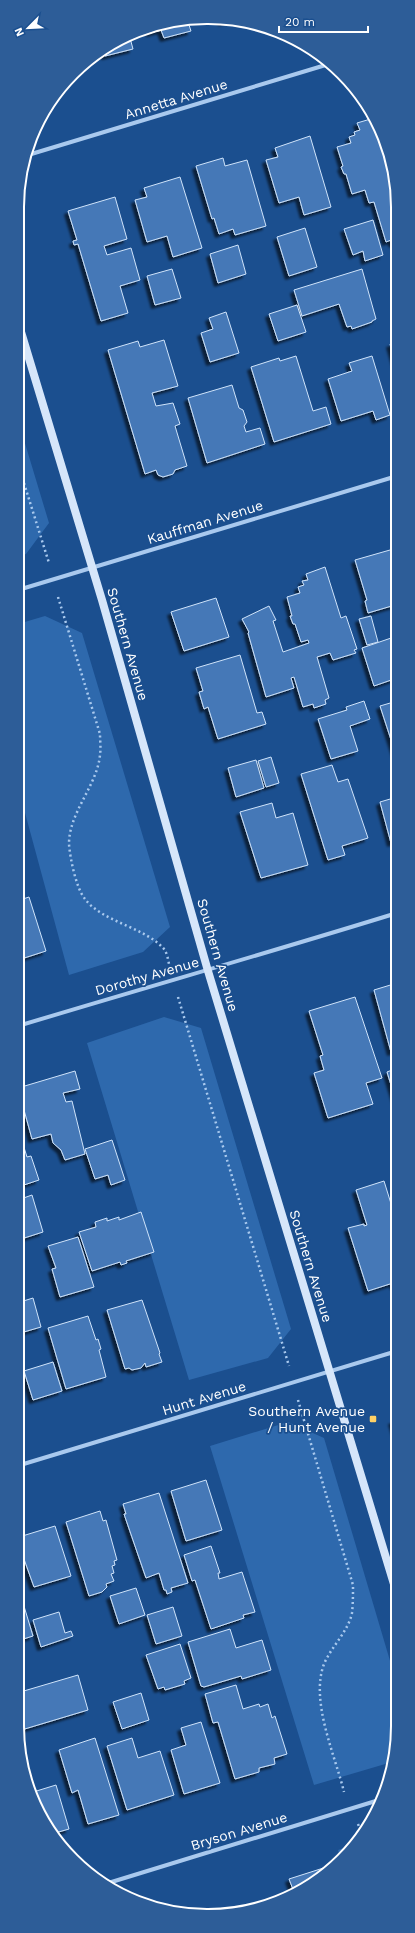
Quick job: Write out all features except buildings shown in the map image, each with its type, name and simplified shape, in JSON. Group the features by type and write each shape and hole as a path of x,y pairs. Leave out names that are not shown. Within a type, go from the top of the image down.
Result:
{"street":[{"name":"Annetta Avenue","path":"32,154 323,66"},
{"name":"Southern Avenue","path":"24,342 92,567 208,971 391,1577"},
{"name":"Kauffman Avenue","path":"24,588 391,478"},
{"name":"Dorothy Avenue","path":"24,1024 391,916"},
{"name":"Hunt Avenue","path":"24,1464 391,1353"},
{"name":"Bryson Avenue","path":"112,1882 374,1802"}],"path":[{"path":"24,482 46,550"},
{"path":"61,608 100,734 100,756 94,776 74,822 69,843 78,887 85,900 95,909 151,938 165,950"},
{"path":"181,1008 287,1360"},
{"path":"302,1413 353,1586 352,1614 345,1629 324,1664 319,1685 321,1708 344,1792"}],"shaded area":[{"path":"24,440 49,523 26,554 24,554"},
{"path":"45,616 82,633 170,927 143,952 69,975 24,809 24,622"},
{"path":"164,1017 201,1028 291,1329 268,1358 189,1380 87,1043"},
{"path":"288,1422 324,1438 391,1664 391,1738 387,1764 314,1785 210,1446"}],"place":[{"name":"Southern Avenue / Hunt Avenue","path":"373,1419"}]}
